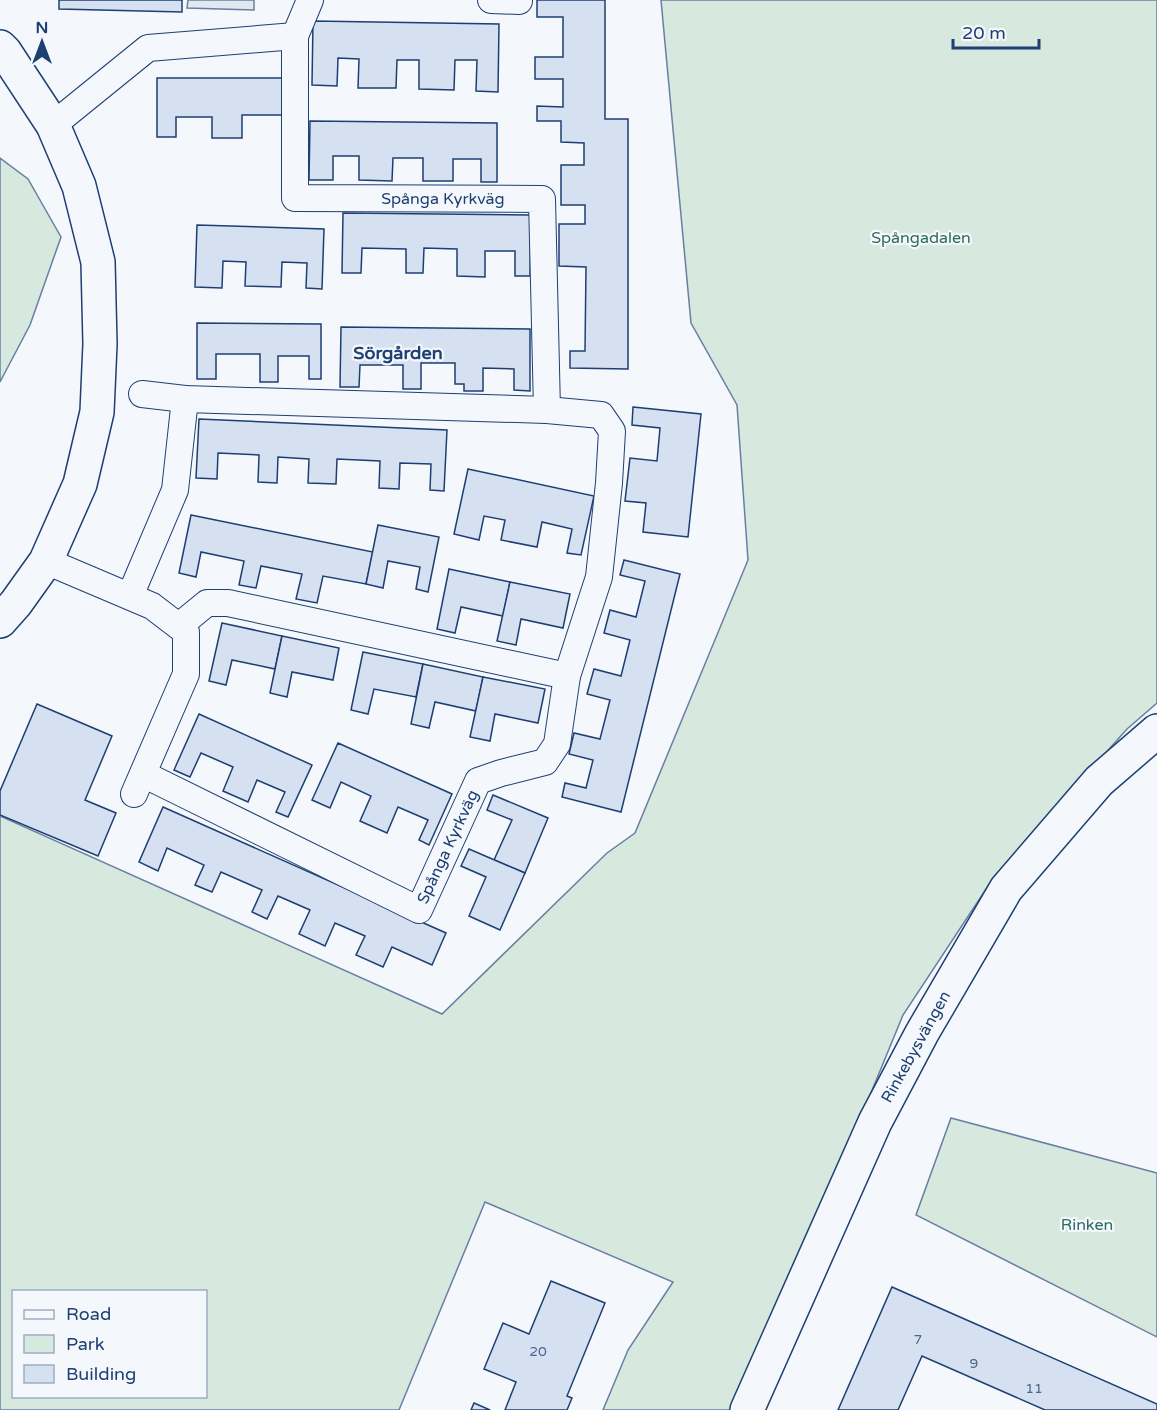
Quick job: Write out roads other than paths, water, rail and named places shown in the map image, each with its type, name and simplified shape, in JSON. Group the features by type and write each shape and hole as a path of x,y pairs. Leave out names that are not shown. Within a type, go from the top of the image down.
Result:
{"street":[{"name":"Spånga Kyrkväg","path":"309,0 295,36 295,198 542,199 547,410"},
{"path":"491,0 519,1"},
{"path":"53,125 148,48 295,36"},
{"path":"0,47 53,125 79,186 98,262 100,344 97,412 80,484 46,561 0,621"},
{"name":"Spånga Kyrkväg","path":"142,394 185,399 547,410 601,415 612,431 599,578 567,676 557,744 545,762 478,781 419,910 138,784 186,674 186,632 179,626"},
{"path":"130,596 175,490 185,399"},
{"path":"46,561 152,606 179,626 207,603 228,603 567,676"},
{"name":"Rinkebysvängen","path":"747,1410 875,1122 922,1033 1006,889 1099,781 1157,731"}],"district":[{"name":"Sörgården","path":"398,353"}],"park label":[{"name":"Spångadalen","path":"921,238"},
{"name":"Rinken","path":"1087,1225"}]}
